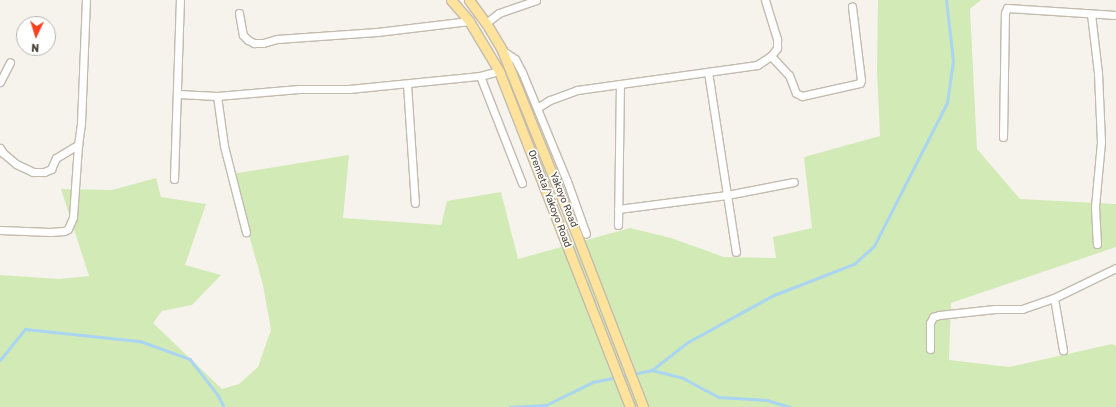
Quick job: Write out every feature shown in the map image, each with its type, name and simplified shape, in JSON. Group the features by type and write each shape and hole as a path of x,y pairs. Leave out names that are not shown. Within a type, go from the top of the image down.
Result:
{"main road":[{"name":"Oremeta/Yakoyo Road","path":"451,0 469,21 499,71 630,407"},
{"name":"Yakoyo Road","path":"469,0 486,23 502,50 544,152 643,407"}],"street":[{"path":"0,230 50,232 64,231 68,229 73,217 81,124 86,0"},
{"path":"174,179 180,0"},
{"path":"486,23 499,13 536,0"},
{"path":"537,108 550,100 577,90 758,65 771,56 777,48 777,39 765,0"},
{"path":"771,56 789,75 796,92 802,96 860,83 861,80 852,7"},
{"path":"1003,137 1005,13 1007,8 1116,15"},
{"path":"239,13 243,35 254,43 263,43 277,39 377,32 469,21"},
{"path":"1091,14 1098,73 1101,142 1095,208 1097,244"},
{"path":"502,50 515,58 537,108 586,234"},
{"path":"0,82 10,62"},
{"path":"178,94 217,96 299,89 349,89 480,76 499,71"},
{"path":"708,72 736,252"},
{"path":"480,76 522,183"},
{"path":"407,84 415,203"},
{"path":"618,225 620,84"},
{"path":"217,96 224,146 246,232"},
{"path":"0,148 3,154 16,164 33,172 44,172 51,169 56,158 78,145"},
{"path":"618,209 726,195 794,182"},
{"path":"930,349 930,323 933,317 939,315 995,309 1022,309 1054,298 1116,268"},
{"path":"1054,298 1063,350"}],"green space":[{"path":"878,0 981,0 970,9 977,149 1020,199 1116,204 1116,247 951,303 949,360 1009,367 1112,344 1116,346 1116,407 0,407 0,275 59,279 89,276 61,189 112,190 156,178 161,197 206,204 185,265 221,275 192,305 162,311 153,323 222,389 239,384 258,367 271,330 263,285 232,174 349,155 343,218 441,225 447,201 501,192 518,259 630,228 671,238 724,257 776,258 773,237 812,228 804,157 880,136 877,71"}],"waterway":[{"path":"652,370 688,342 774,295 854,264 874,246 947,103 953,61 946,0"},
{"path":"0,360 25,329 140,341 190,359 218,395 224,407"},
{"path":"510,407 546,405 593,382 652,370 683,378 718,397 767,400 790,407"}]}
